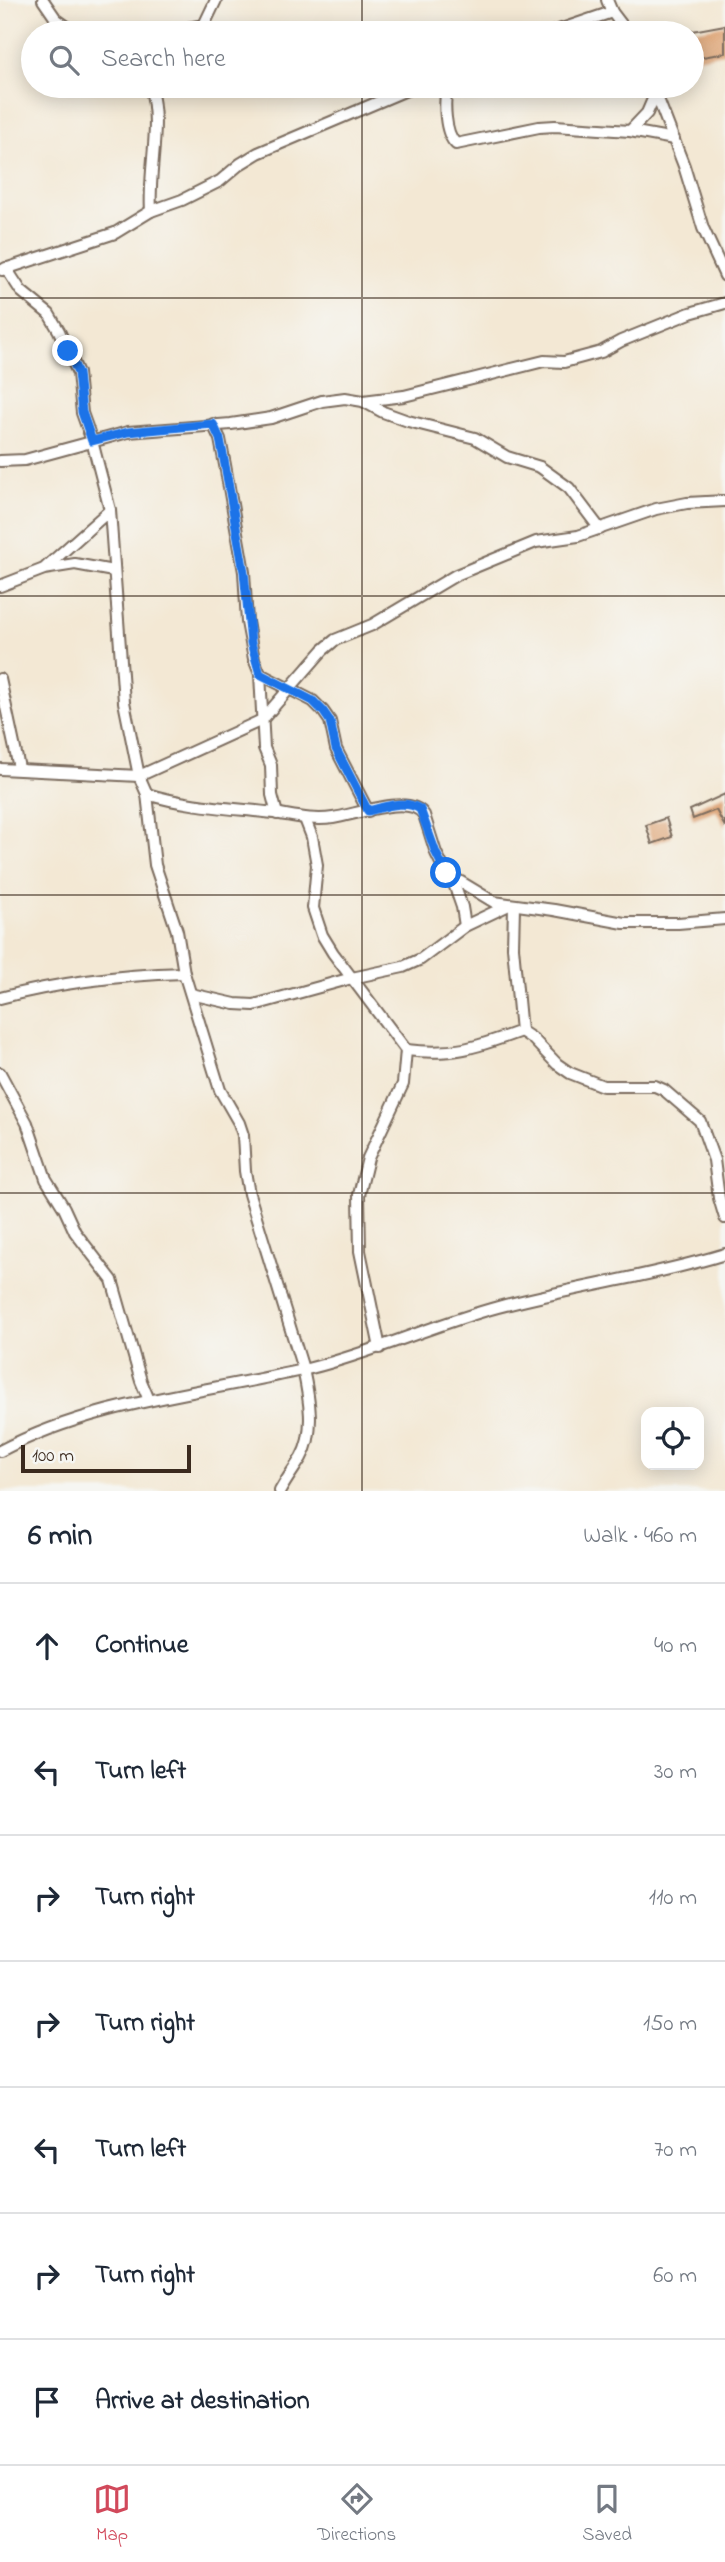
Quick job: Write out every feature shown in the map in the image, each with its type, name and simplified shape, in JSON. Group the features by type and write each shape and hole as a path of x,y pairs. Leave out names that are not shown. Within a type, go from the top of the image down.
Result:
{"street":[{"path":"43,0 59,21"},
{"path":"206,21 216,0"},
{"path":"607,0 619,21"},
{"path":"585,21 612,12"},
{"path":"151,98 155,145 150,179 151,211"},
{"path":"280,1491 302,1456 308,1438 308,1391 258,1216 249,1194 243,1135 220,1090 184,973 177,932 155,865 147,794 139,776 124,702 110,510 82,412 78,373 59,331 39,304 21,291 3,269 114,233 151,211 220,181 258,153 388,98"},
{"path":"445,98 450,136 456,144 539,127 630,131 674,139"},
{"path":"630,131 647,113 651,98"},
{"path":"658,98 703,228 725,276"},
{"path":"0,461 25,460 128,432 271,418 322,401 345,398 363,401 404,396 544,361 564,362 601,352 678,318 725,303"},
{"path":"363,401 408,421 475,438 507,457 540,467 569,488 600,529"},
{"path":"213,424 220,439 244,572 251,643 260,674 263,698 264,748 271,765 272,795 277,814"},
{"path":"0,769 139,776 262,720 323,650 335,640 372,625 456,575 536,542 578,536 656,509 687,503 725,501"},
{"path":"44,569 110,510"},
{"path":"0,586 44,569 75,564 113,571"},
{"path":"260,674 313,701 330,721 336,749 368,811"},
{"path":"0,679 19,768"},
{"path":"147,794 200,806 305,819 330,818 409,804 420,809 446,873 494,902 624,923 678,923 725,919"},
{"path":"305,819 312,837 317,865 313,908 322,935 407,1050 403,1084 368,1158 359,1195 360,1251 380,1348"},
{"path":"451,877 462,907 465,926"},
{"path":"191,994 235,1004 254,1005 403,967 421,959 465,926 512,905"},
{"path":"512,905 521,1031"},
{"path":"0,999 44,986 150,974 184,973"},
{"path":"407,1050 448,1054 476,1048 521,1031"},
{"path":"521,1031 570,1073 603,1086 655,1086 664,1090 700,1121 711,1150 725,1218"},
{"path":"0,1073 27,1123 46,1179 75,1232 112,1280 141,1381 149,1399"},
{"path":"0,1451 48,1429 149,1399 303,1369 380,1348 498,1307 685,1267 725,1255"}],"building":[{"path":"725,25 725,53 704,57 704,29"},
{"path":"725,794 725,827 716,810 693,819 690,810"},
{"path":"666,818 672,837 652,844 646,825"}],"route":[{"path":"68,351 78,373 82,412 92,441 128,432 213,424 220,439 225,465 244,572 247,622 254,659 260,674 313,701 323,711 330,721 336,749 368,811 399,804 409,804 420,809 446,873"}]}
